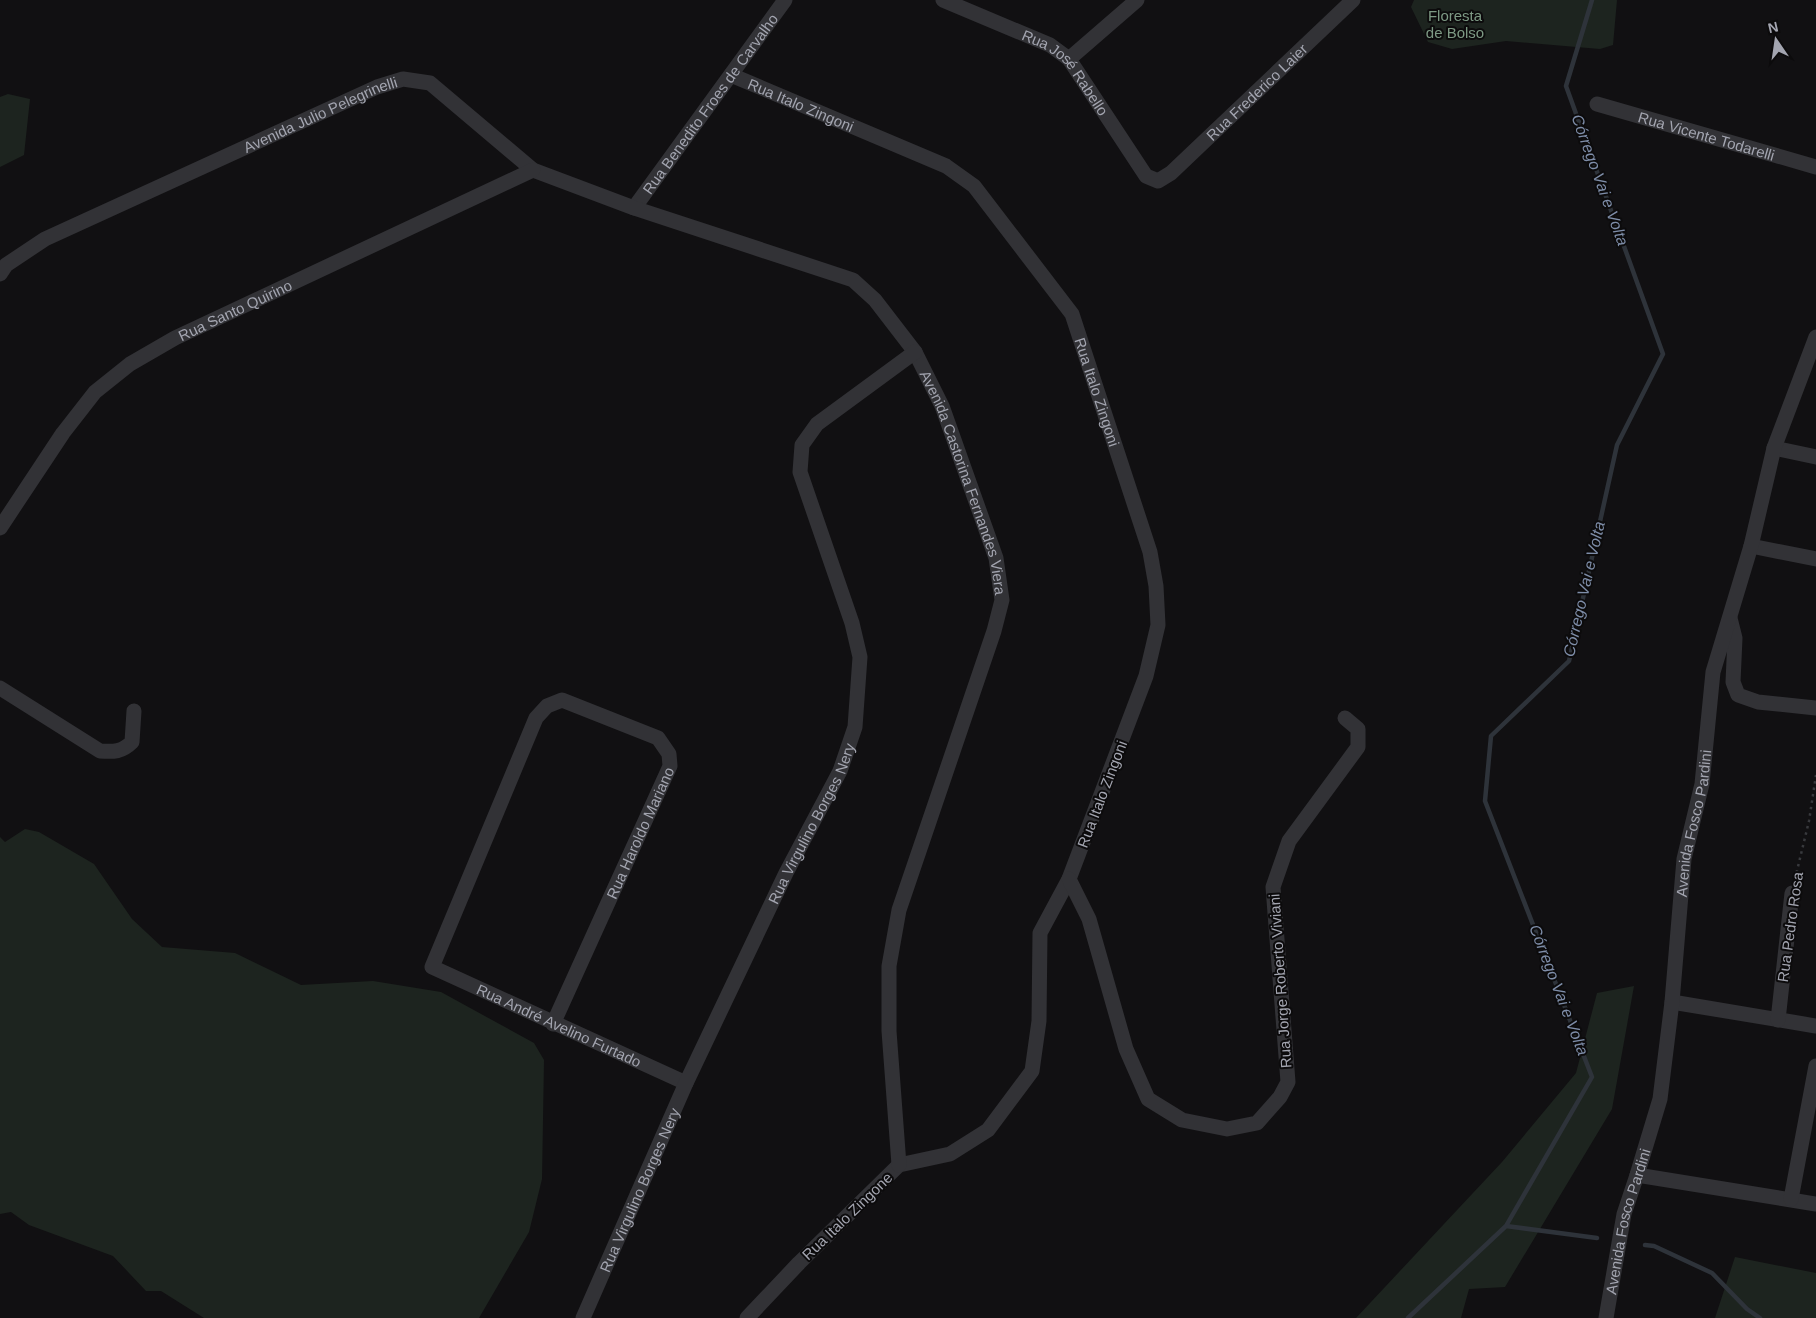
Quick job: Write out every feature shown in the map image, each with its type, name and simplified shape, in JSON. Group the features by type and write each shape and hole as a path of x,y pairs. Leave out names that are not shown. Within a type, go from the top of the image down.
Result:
{"street":[{"name":"Rua Benedito Froes de Carvalho","path":"634,208 785,0"},
{"name":"Rua José Rabello","path":"944,0 1050,45 1069,59 1146,176 1158,181"},
{"path":"1069,59 1137,0"},
{"name":"Rua Frederico Laier","path":"1158,181 1171,173 1353,0"},
{"name":"Rua Italo Zingoni","path":"731,75 946,166 974,186 1072,314 1150,552 1156,586 1158,625 1146,676 1069,879"},
{"name":"Avenida Julio Pelegrinelli","path":"0,274 6,265 45,239 377,87 403,79 430,83 533,170 634,208"},
{"name":"Rua Vicente Todarelli","path":"1597,104 1816,167"},
{"name":"Rua Santo Quirino","path":"0,528 63,433 95,392 130,364 175,338 533,170"},
{"name":"Avenida Castorina Fernandes Viera","path":"634,208 853,280 875,300 915,352 942,406 996,558 1002,600 994,631 899,910 889,966 890,1031 899,1165"},
{"name":"Avenida Fosco Pardini","path":"1606,1318 1624,1214 1660,1099 1672,1002 1684,859 1702,784 1713,672 1751,546 1774,448 1815,345"},
{"name":"Rua Virgulino Borges Nery","path":"583,1318 686,1083 786,873 840,771 855,727 860,658 852,623 800,472 802,445 817,424 915,352"},
{"path":"1774,448 1816,457"},
{"path":"1751,546 1816,559"},
{"path":"1730,618 1735,638 1733,682 1738,695 1758,702 1816,708"},
{"path":"0,688 100,751 114,752 124,750 132,742 134,711"},
{"name":"Rua Haroldo Mariano","path":"432,967 536,718 547,706 562,700 658,738 668,754 670,766 553,1024"},
{"name":"Rua Jorge Roberto Viviani","path":"1069,879 1089,919 1126,1049 1148,1100 1182,1120 1227,1129 1257,1123 1280,1097 1288,1082 1273,887 1289,841 1358,747 1358,729 1345,718"},
{"name":"Rua Italo Zingone","path":"747,1318 799,1263 899,1165 950,1154 988,1130 1032,1071 1039,1021 1040,933 1069,879"},
{"name":"Rua Pedro Rosa","path":"1778,1020 1792,893"},
{"name":"Rua André Avelino Furtado","path":"432,967 553,1024 686,1083"},
{"path":"1672,1002 1816,1026"},
{"path":"1791,1199 1816,1066"},
{"path":"1637,1175 1816,1204"}],"path":[{"name":"Rua Pedro Rosa","path":"1792,893 1809,821 1816,775"}],"green space":[{"name":"Floresta de Bolso","path":"1414,0 1617,0 1613,45 1600,49 1506,41 1452,49 1428,42 1411,7"},
{"path":"8,94 30,99 24,155 0,167 0,97"},
{"path":"25,829 39,832 94,864 132,919 162,947 235,953 301,985 373,981 441,992 534,1043 544,1060 542,1179 529,1232 479,1318 204,1318 161,1291 146,1291 113,1256 29,1225 11,1212 0,1214 0,837 5,842"},
{"path":"1634,986 1612,1109 1505,1287 1469,1289 1461,1318 1356,1318 1502,1162 1576,1073 1597,993"},
{"path":"1735,1257 1816,1273 1816,1318 1715,1318"}],"waterway":[{"name":"Córrego Vai e Volta","path":"1408,1318 1506,1226 1592,1077 1485,801 1491,736 1569,661 1617,445 1663,354 1566,86 1592,0"},
{"name":"Córrego Vai e Volta","path":"1506,1226 1597,1238"},
{"name":"Córrego Vai e Volta","path":"1645,1245 1654,1246 1712,1273 1747,1309 1760,1318"}]}
